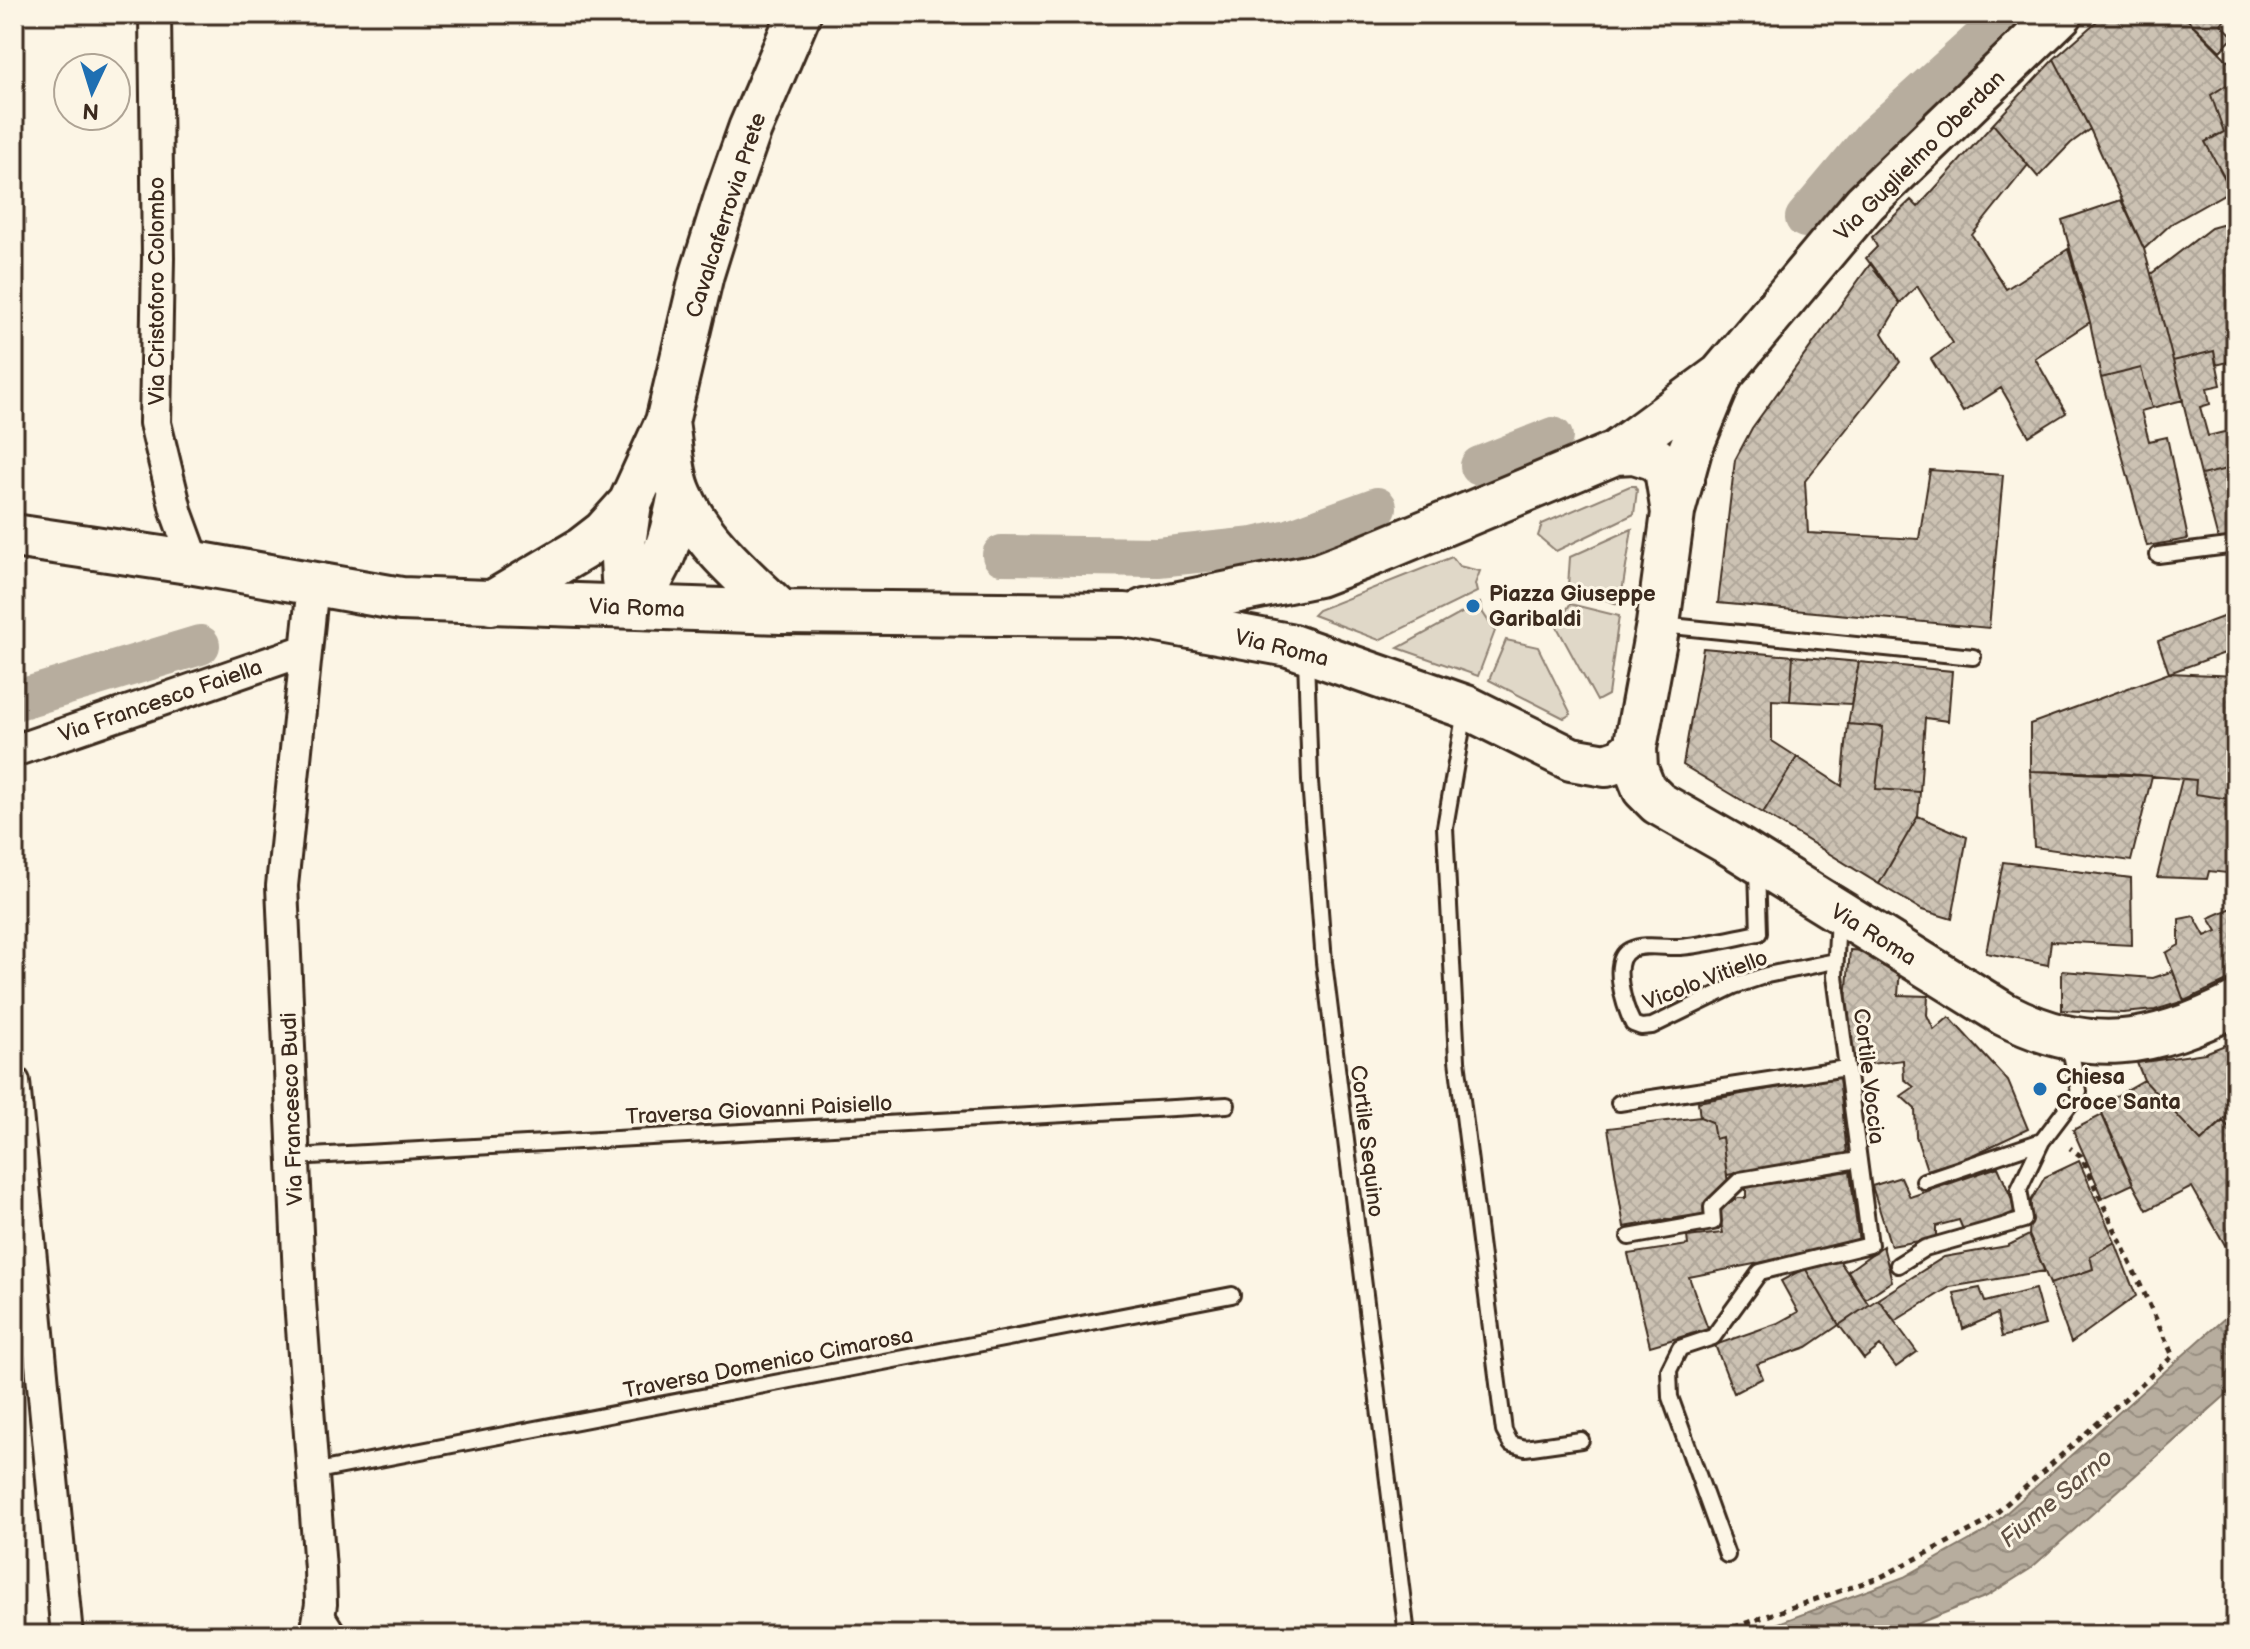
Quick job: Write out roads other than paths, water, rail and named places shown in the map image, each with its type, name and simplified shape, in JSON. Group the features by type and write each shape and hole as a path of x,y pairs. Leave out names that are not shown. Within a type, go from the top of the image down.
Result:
{"main road":[{"name":"Cavalcaferrovia Prete","path":"634,606 623,579 622,558 630,503 667,422 702,274 727,194 750,129 799,14"},
{"name":"Via Guglielmo Oberdan","path":"1615,453 1721,375 1865,203 2061,14"},
{"name":"Via Guglielmo Oberdan","path":"1673,513 1690,450 1721,375"},
{"name":"Cavalcaferrovia Prete","path":"667,422 680,493 698,525 720,552 781,612"},
{"path":"1298,648 1280,628 1279,614 1283,602 1293,590 1318,575 1615,453 1634,452 1656,459 1666,470 1673,513 1658,624 1635,748"},
{"name":"Cavalcaferrovia Prete","path":"634,606 665,555 680,493"},
{"name":"Cavalcaferrovia Prete","path":"491,603 582,549 604,532 630,503"},
{"name":"Via Roma","path":"14,536 195,563 401,599 781,612 1125,615 1298,648 1466,707 1571,759 1606,765 1621,760 1635,748"},
{"path":"1125,615 1318,575"},
{"name":"Via Roma","path":"1635,748 1636,769 1644,789 1658,803 2029,1027 2068,1040 2102,1043 2144,1039 2192,1024 2236,1004"}],"street":[{"name":"Via Cristoforo Colombo","path":"155,14 158,258 155,423 177,514 195,563"},
{"name":"Via Francesco Budi","path":"313,584 282,886 300,1301 321,1604 316,1635"},
{"name":"Via Francesco Faiella","path":"14,751 306,650"},
{"path":"14,1082 67,1635"}],"lane":[{"path":"2158,555 2236,545"},
{"path":"1658,624 1973,657"},
{"name":"Cortile Sequino","path":"1298,648 1324,962 1407,1635"},
{"path":"1466,707 1445,827 1448,890 1457,1060 1504,1431 1511,1444 1525,1448 1581,1440"},
{"name":"Vicolo Vitiello","path":"1757,861 1759,933 1703,944 1627,950 1619,972 1633,1024 1652,1026 1734,986 1767,975 1835,961"},
{"name":"Cortile Voccia","path":"1727,1555 1670,1397 1669,1370 1680,1348 1713,1337 1760,1272 1870,1245 1835,976 1838,912"},
{"path":"1898,1265 1925,1248 2024,1220 2019,1189 2042,1141 2079,1092 2068,1040"},
{"path":"1619,1103 1846,1068"},
{"name":"Traversa Giovanni Paisiello","path":"293,1157 1227,1105"},
{"path":"1924,1181 2042,1141"},
{"path":"1629,1237 1713,1222 1712,1207 1740,1180 1858,1160"},
{"name":"Traversa Domenico Cimarosa","path":"312,1472 1232,1295"},
{"path":"321,1604 340,1635"}],"water":[{"name":"Fiume Sarno","path":"2236,1308 2236,1386 2030,1569 1987,1596 1889,1635 1746,1635 1904,1577 1986,1531"}],"waterway":[{"path":"1805,218 1873,137 2009,14"},
{"path":"1480,466 1553,437"},
{"path":"1002,555 1158,557 1254,547 1289,539 1377,507"},
{"path":"14,701 200,645"}],"place":[{"name":"Piazza Giuseppe Garibaldi","path":"1473,606"},
{"name":"Chiesa Croce Santa","path":"2040,1089"}]}
